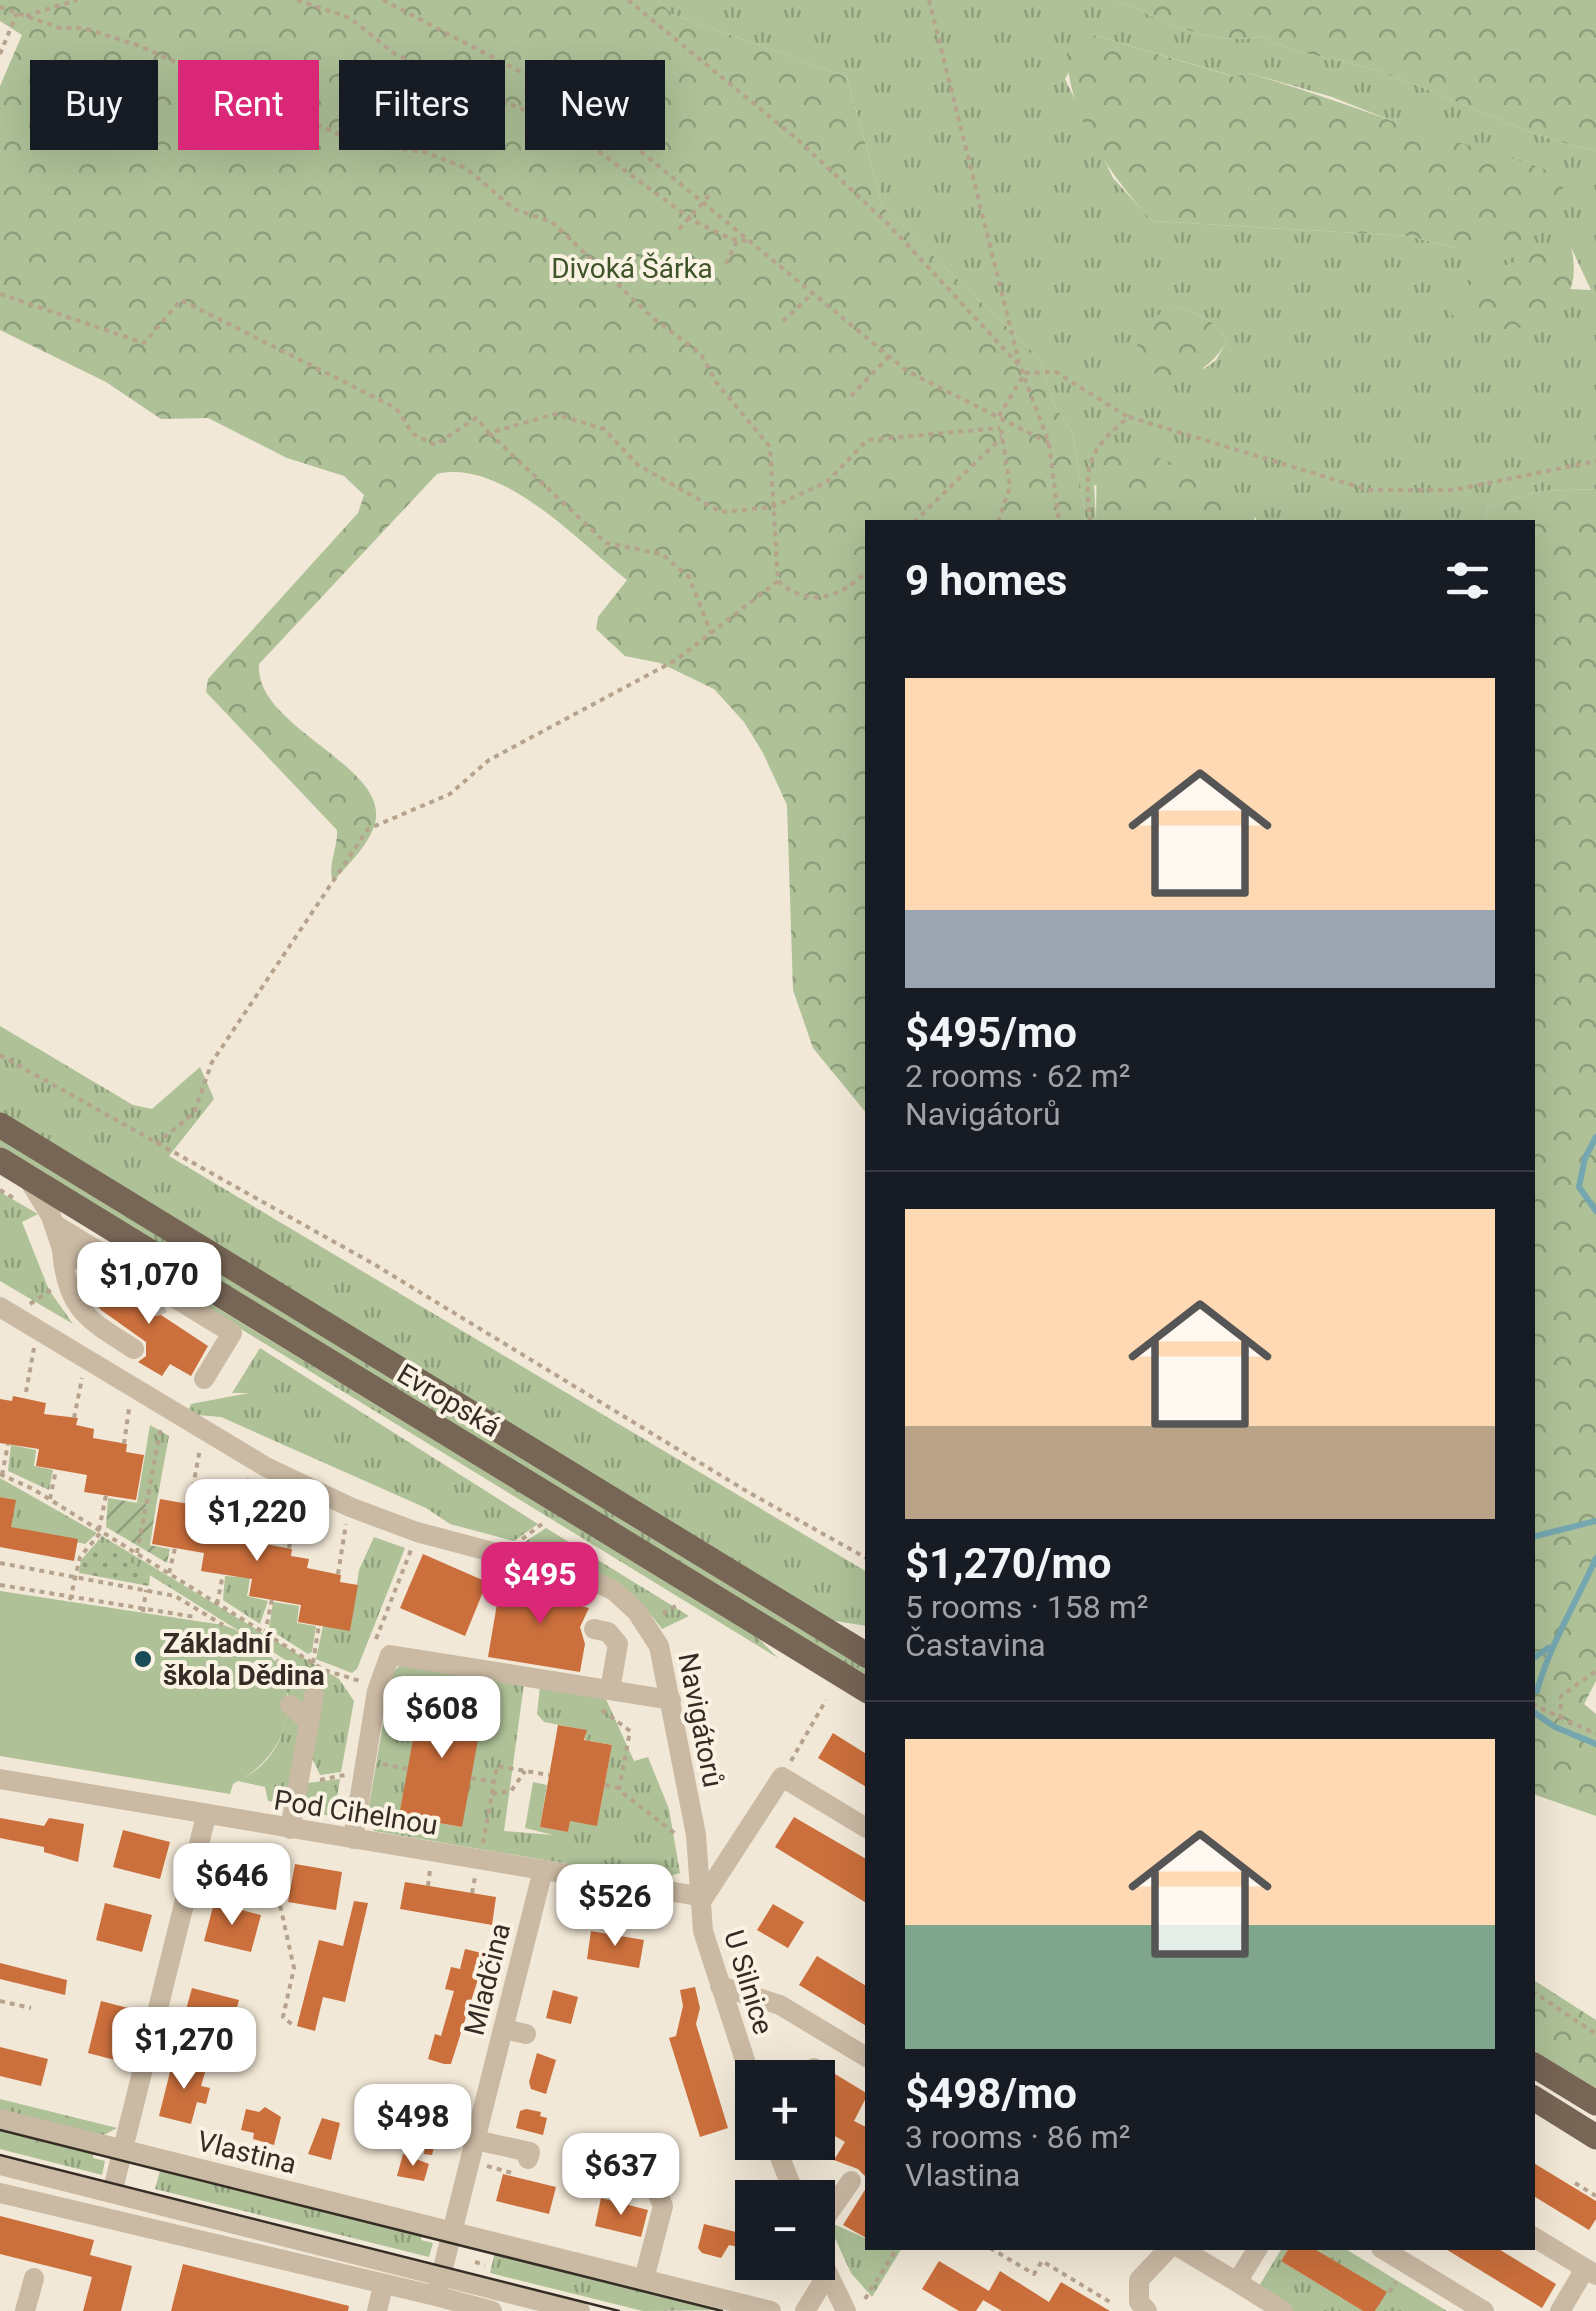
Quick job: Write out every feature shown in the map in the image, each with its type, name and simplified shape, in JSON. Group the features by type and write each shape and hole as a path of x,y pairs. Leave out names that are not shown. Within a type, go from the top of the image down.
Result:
{"main road":[{"name":"Evropská","path":"0,1125 865,1654"},
{"name":"Evropská","path":"0,1160 865,1689"},
{"path":"1535,2066 1596,2102"},
{"path":"1535,2100 1596,2136"}],"street":[{"path":"26,1175 54,1224 74,1304 86,1318 134,1349"},
{"path":"54,1224 171,1301 232,1333 204,1380"},
{"path":"63,1259 98,1270"},
{"path":"171,1301 212,1290"},
{"name":"Navigátorů","path":"3,1310 266,1467 350,1507 417,1532 579,1575 613,1590 653,1634 671,1700 704,1896"},
{"path":"594,1629 608,1632 618,1644 601,1688"},
{"path":"353,1839 377,1691 390,1655 671,1700"},
{"path":"290,1829 314,1696"},
{"path":"290,1704 309,1722"},
{"path":"704,1896 782,1777 865,1827"},
{"name":"Pod Cihelnou","path":"0,1780 704,1896"},
{"path":"112,2193 206,1816"},
{"name":"Mladčina","path":"438,2286 543,1870"},
{"name":"U Silnice","path":"704,1896 703,1932 745,2060"},
{"path":"720,1986 780,2005 865,2056"},
{"path":"503,2028 526,2034"},
{"name":"Vlastina","path":"0,2118 771,2311"},
{"path":"475,2140 530,2152 525,2167"},
{"path":"0,2165 438,2286 580,2311"},
{"path":"626,2175 652,2183 663,2206 644,2280"},
{"path":"835,2204 852,2181"},
{"path":"0,2193 383,2286 438,2286 492,2311"},
{"path":"1535,2238 1591,2272 1560,2311"},
{"path":"1147,2311 1139,2302 1139,2280 1167,2250"},
{"path":"1183,2250 1282,2311"},
{"path":"1237,2282 1257,2250"},
{"path":"1383,2250 1484,2311"},
{"path":"25,2311 34,2278"},
{"path":"805,2311 824,2280"},
{"path":"830,2280 846,2311"},
{"path":"378,2311 383,2286"}],"path":[{"path":"26,16 78,0"},
{"path":"298,0 350,18 371,30 395,54 568,129 689,217 737,240 748,240"},
{"path":"384,0 586,106 907,371 1049,444"},
{"path":"628,0 798,140 888,224 1020,366 1049,444 1059,520"},
{"path":"929,0 1020,366"},
{"path":"0,6 138,45 361,144 425,152 466,168 514,209 552,222 653,318 701,354 716,382 770,448 778,582 794,596 817,599 851,588 865,573"},
{"path":"0,54 18,13"},
{"path":"678,229 713,191"},
{"path":"726,264 737,240"},
{"path":"0,294 144,343 181,300 396,408 412,434 436,445 476,418 606,543 662,554 689,577 711,633"},
{"path":"783,320 812,294"},
{"path":"851,396 889,356"},
{"path":"1025,373 1056,372 1128,417 1369,490 1454,490 1596,461"},
{"path":"999,520 1010,486 998,418 1025,373"},
{"path":"489,433 556,414 604,429 638,465 721,512 772,507 827,482 867,440 1000,428"},
{"path":"1090,520 1086,473 1098,442 1128,417"},
{"path":"916,520 1002,437"},
{"path":"156,1144 194,1112 212,1062 368,829 450,794 489,760 676,660 778,582"},
{"path":"0,1056 372,1263 748,1492 865,1557"},
{"path":"0,1190 22,1203"},
{"path":"3,1310 35,1303 51,1291 63,1259"},
{"path":"26,1392 34,1348"},
{"path":"74,1418 82,1378"},
{"path":"124,1444 130,1407"},
{"path":"137,1553 162,1427"},
{"path":"8,1444 1,1475 50,1499 313,1663 360,1681"},
{"path":"192,1497 200,1450"},
{"path":"50,1499 56,1470"},
{"path":"241,1523 250,1476"},
{"path":"70,1598 80,1557 100,1531 106,1496"},
{"path":"289,1548 298,1500"},
{"path":"338,1574 347,1521"},
{"path":"169,1573 175,1548"},
{"path":"0,1564 175,1596 223,1624"},
{"path":"217,1604 223,1574"},
{"path":"0,1585 195,1617"},
{"path":"143,1610 146,1590"},
{"path":"265,1634 272,1599"},
{"path":"313,1663 319,1625"},
{"path":"1560,1719 1562,1696 1596,1672"},
{"path":"601,1688 604,1713 616,1716 630,1731 620,1788"},
{"path":"782,1777 826,1700"},
{"path":"1535,1706 1596,1734"},
{"path":"482,1848 497,1766 549,1775"},
{"path":"492,1794 511,1790 525,1771"},
{"path":"320,1780 346,1775"},
{"path":"471,1778 494,1782"},
{"path":"604,1785 620,1788 681,1838"},
{"path":"428,1886 431,1865"},
{"path":"472,1893 476,1872"},
{"path":"278,1896 294,1968 284,2017 294,2026"},
{"path":"1535,1993 1596,2034"},
{"path":"0,2000 31,2008"},
{"path":"487,2166 525,2167"},
{"path":"1575,2183 1596,2196"},
{"path":"865,2299 896,2250"},
{"path":"993,2250 1034,2274 1042,2261 1110,2302"},
{"path":"474,2262 485,2265"},
{"path":"1389,2292 1398,2278"}],"green space":[{"name":"Divoká Šárka","path":"0,0 658,0 672,14 847,77 883,207 1040,359 1054,405 1073,434 1086,520 865,520 865,1112 813,1048 793,990 787,805 763,753 744,722 714,689 660,663 625,656 596,629 598,617 627,580 538,507 487,478 462,472 437,474 259,664 263,686 276,706 360,779 372,798 376,818 370,836 333,882 337,830 206,692 208,679 358,513 364,495 344,476 287,458 208,418 161,419 106,382 0,330 0,86 22,35 0,21"},
{"path":"658,0 1117,0 1206,35 1243,39 1261,36 1289,48 1378,71 1541,135 1596,151 1596,489 1540,491 1488,507 1485,520 1256,520 1094,485 1096,520 1086,520 1073,434 1054,405 1040,359 883,207 847,77 672,14","holes":["1090,34 1236,77 1249,73 1332,97 1410,128 1562,177 1455,248 1409,236 1152,221 1113,178 1065,79","1568,241 1591,290 1460,284","1173,306 1211,322 1227,341 1216,360 1204,369"]},
{"path":"1117,0 1596,0 1596,151 1541,135 1378,71 1289,48 1261,36 1243,39 1206,35"},
{"path":"1090,34 1235,77 1248,73 1544,169 1563,177 1562,226 1508,245 1455,248 1409,236 1152,221 1105,162 1073,93 1067,44"},
{"path":"1569,240 1574,269 1569,293 1557,310 1540,322 1496,329 1452,315 1448,298 1459,284"},
{"path":"1173,306 1211,322 1227,341 1208,365 1185,377 1160,375 1135,358 1146,326"},
{"path":"1111,441 1192,471 1232,494 1255,520 1096,520 1097,449"},
{"path":"1596,489 1596,1681 1584,1704 1596,1714 1596,1816 1535,1795 1535,520 1485,520 1488,507 1540,491"},
{"path":"0,1026 133,1105 152,1109 200,1067 214,1099 169,1156 865,1571 865,1626 829,1620 0,1113"},
{"path":"0,1139 865,1669 865,1677 0,1148"},
{"path":"0,1192 38,1214 22,1222 49,1290 73,1324 0,1281"},
{"path":"206,1301 758,1638 778,1658 197,1302"},
{"path":"260,1348 538,1524 514,1541 450,1524 426,1508 221,1417 187,1414 191,1404 249,1393 232,1393"},
{"path":"150,1425 169,1436 156,1506 137,1503"},
{"path":"11,1445 36,1450 34,1466 53,1470 49,1490 8,1471"},
{"path":"0,1478 97,1533 85,1544 0,1525 15,1500 0,1497"},
{"path":"108,1498 156,1506 150,1545 170,1549 167,1563 106,1527"},
{"path":"546,1528 689,1616 662,1629 631,1593 614,1581 579,1565 514,1549"},
{"path":"102,1536 339,1679 354,1701 341,1772 320,1775 311,1756 306,1710 288,1695 274,1662 278,1658 295,1688 308,1674 97,1542"},
{"path":"374,1537 405,1548 357,1669 352,1673 316,1659 323,1626 350,1630 359,1570"},
{"path":"97,1542 150,1574 149,1586 79,1573 81,1560"},
{"path":"225,1576 250,1578 247,1596 268,1601 260,1624 223,1600"},
{"name":"Základní škola Dědina","path":"0,1591 223,1625 250,1638 270,1655 283,1677 288,1700 285,1724 275,1747 258,1767 233,1784 230,1794 0,1756"},
{"path":"273,1602 299,1606 297,1623 316,1626 312,1652 308,1654 269,1629"},
{"path":"404,1663 524,1684 504,1831 553,1835 525,1828 533,1782 547,1785 540,1827 568,1832 570,1821 597,1825 612,1745 585,1740 586,1730 544,1722 537,1714 540,1686 605,1697 634,1761 648,1757 669,1809 680,1873 666,1877 667,1881 374,1831 368,1811 392,1672","holes":["421,1696 483,1707 461,1827 400,1816"]},
{"path":"288,1709 308,1730 290,1804 268,1801 265,1787 238,1781 273,1752"},
{"path":"340,1779 334,1816 300,1812 307,1783"},
{"path":"1535,1981 1596,2020 1596,2088 1535,2051"},
{"path":"0,2099 117,2128 102,2136 0,2110"},
{"path":"0,2127 94,2151 93,2158 105,2161 102,2175 0,2149"},
{"path":"161,2167 422,2234 421,2240 433,2243 429,2257 155,2189"},
{"path":"835,2225 865,2238 865,2250 901,2250 872,2297 851,2273 835,2238"},
{"path":"1281,2250 1288,2250 1281,2261 1363,2311 1290,2311 1256,2291"},
{"path":"1316,2250 1347,2250 1447,2311 1375,2311 1386,2292"},
{"path":"495,2252 725,2310 643,2311 490,2273"}],"building":[{"path":"111,1275 162,1306 158,1313 208,1346 191,1376 170,1364 162,1376 138,1362 146,1356 146,1342 101,1310 86,1291 91,1283 104,1283"},
{"path":"13,1396 46,1403 44,1414 78,1418 76,1425 94,1429 93,1438 127,1444 126,1452 144,1455 136,1500 84,1492 87,1475 36,1466 39,1449 0,1443 0,1399 12,1401"},
{"path":"0,1497 16,1500 11,1527 78,1539 74,1561 0,1547"},
{"path":"160,1499 212,1508 210,1519 244,1523 243,1531 261,1534 259,1543 292,1549 291,1556 309,1559 307,1568 341,1575 340,1582 358,1585 350,1631 298,1622 301,1605 249,1596 252,1579 201,1571 204,1553 152,1544"},
{"path":"423,1554 487,1582 465,1636 400,1608"},
{"path":"527,1580 583,1592 581,1606 589,1608 580,1627 585,1644 580,1672 488,1657 499,1592 524,1596"},
{"path":"421,1696 484,1707 462,1827 399,1816"},
{"path":"558,1725 587,1730 584,1740 612,1745 597,1826 570,1821 568,1832 540,1827"},
{"path":"833,1733 865,1753 865,1786 818,1758"},
{"path":"794,1817 865,1858 865,1902 775,1847"},
{"path":"0,1818 44,1826 49,1818 84,1824 78,1862 44,1852 44,1847 0,1838"},
{"path":"123,1830 170,1842 160,1879 113,1867"},
{"path":"295,1864 342,1872 336,1910 288,1902"},
{"path":"405,1882 496,1897 492,1925 400,1909"},
{"path":"354,1901 368,1903 345,2002 323,1997 315,2031 297,2026 319,1940 343,1946"},
{"path":"105,1903 152,1915 142,1952 96,1940"},
{"path":"214,1903 261,1915 251,1952 204,1941"},
{"path":"773,1904 804,1922 788,1948 757,1930"},
{"path":"591,1931 644,1940 639,1968 587,1959"},
{"path":"465,1949 486,1954 451,2064 444,2064 428,2059 435,2034 441,2036 454,1991 445,1989 451,1967 460,1969"},
{"path":"817,1956 865,1985 865,2025 799,1985"},
{"path":"0,1963 67,1980 65,1995 0,1979"},
{"path":"695,1987 700,2008 696,2024 728,2128 700,2137 669,2038 676,2036 683,2006 680,1990"},
{"path":"192,1988 239,2000 229,2037 182,2024"},
{"path":"553,1990 578,1997 571,2024 546,2018"},
{"path":"101,2001 128,2008 115,2060 88,2053"},
{"path":"0,2047 48,2059 41,2086 0,2076"},
{"path":"537,2053 556,2060 546,2094 531,2089 529,2082"},
{"path":"173,2060 206,2069 201,2086 210,2088 206,2104 197,2102 191,2124 159,2116"},
{"path":"835,2074 865,2092 854,2121 865,2126 865,2176 858,2169 834,2160 845,2142 835,2136"},
{"path":"422,2090 447,2096 432,2155 424,2154 427,2124 413,2120"},
{"path":"265,2107 281,2117 274,2145 253,2139 254,2133 241,2130 246,2109 259,2112"},
{"path":"520,2111 541,2112 540,2116 547,2118 543,2135 516,2128"},
{"path":"322,2118 340,2123 331,2160 308,2154"},
{"path":"632,2140 665,2150 661,2167 627,2157"},
{"path":"403,2154 429,2164 424,2181 397,2176"},
{"path":"1535,2164 1596,2201 1596,2219 1589,2230 1535,2197"},
{"path":"503,2174 556,2187 549,2214 496,2201"},
{"path":"865,2190 865,2237 843,2225"},
{"path":"601,2198 648,2210 641,2237 595,2226"},
{"path":"0,2216 94,2240 90,2255 132,2266 121,2311 83,2311 92,2277 0,2254"},
{"path":"704,2224 735,2232 735,2246 729,2245 721,2258 698,2248"},
{"path":"1288,2250 1316,2250 1387,2292 1375,2311 1363,2311 1281,2261"},
{"path":"1447,2250 1500,2250 1556,2284 1542,2308"},
{"path":"939,2261 989,2291 1000,2271 1049,2302 1061,2282 1110,2311 1002,2311 983,2300 976,2311 959,2311 922,2289"},
{"path":"183,2264 349,2306 348,2311 171,2311"}],"waterway":[{"path":"1596,1137 1585,1158 1579,1187 1596,1211"},
{"path":"1535,1536 1596,1521"},
{"path":"1537,1691 1556,1640 1596,1558"},
{"path":"1535,1657 1548,1648"},
{"path":"1535,1713 1555,1727 1596,1744"}],"tunnel":[{"path":"98,1271 156,1306 163,1303"}],"tram line":[{"path":"0,2130 722,2311"},
{"path":"0,2155 619,2311"}],"place":[{"name":"Základní škola Dědina","path":"143,1659"}]}
